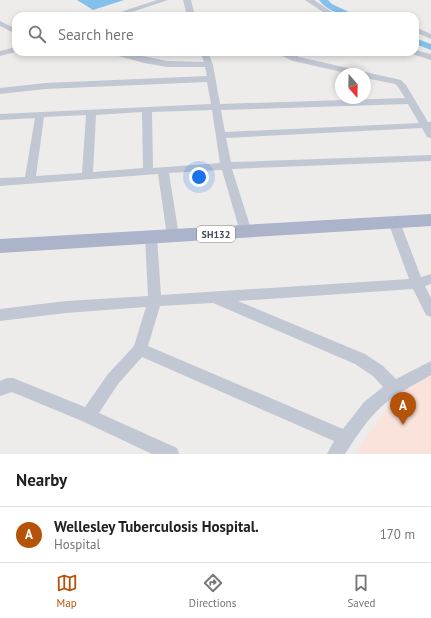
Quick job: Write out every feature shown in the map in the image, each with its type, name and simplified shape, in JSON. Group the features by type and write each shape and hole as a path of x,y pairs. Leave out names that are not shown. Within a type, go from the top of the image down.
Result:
{"main road":[{"name":"SH132","path":"0,246 431,220"}],"street":[{"path":"125,12 164,0"},
{"path":"187,0 190,12"},
{"path":"309,0 328,12"},
{"path":"0,23 12,30"},
{"path":"419,31 431,37"},
{"path":"0,54 12,50"},
{"path":"419,53 431,57"},
{"path":"129,56 167,64 209,65"},
{"path":"206,56 209,65 210,79 226,166 246,232"},
{"path":"289,56 296,59 337,68"},
{"path":"371,76 398,82 402,85 410,101 429,128"},
{"path":"0,90 45,86 210,79"},
{"path":"0,117 91,112 410,101"},
{"path":"147,110 148,172"},
{"path":"87,175 91,112"},
{"path":"30,179 40,115"},
{"path":"221,135 429,128"},
{"path":"0,182 226,166 431,158"},
{"path":"163,170 173,236"},
{"path":"394,222 417,284 431,311"},
{"path":"88,416 113,380 140,349 155,302 151,237"},
{"path":"0,315 66,307 417,284 431,279"},
{"path":"216,298 360,359 378,371 395,389"},
{"path":"140,349 346,438"},
{"path":"335,454 346,438 376,402 412,378 431,368"},
{"path":"0,389 7,385 13,385 88,416 171,454"}],"shaded area":[{"path":"431,375 431,454 355,454 396,395"}],"water":[{"path":"77,0 124,0 93,10"}],"waterway":[{"path":"323,0 329,6 343,12"},
{"path":"419,42 431,47"}],"place":[{"name":"Wellesley Tuberculosis Hospital.","path":"403,425"}]}
